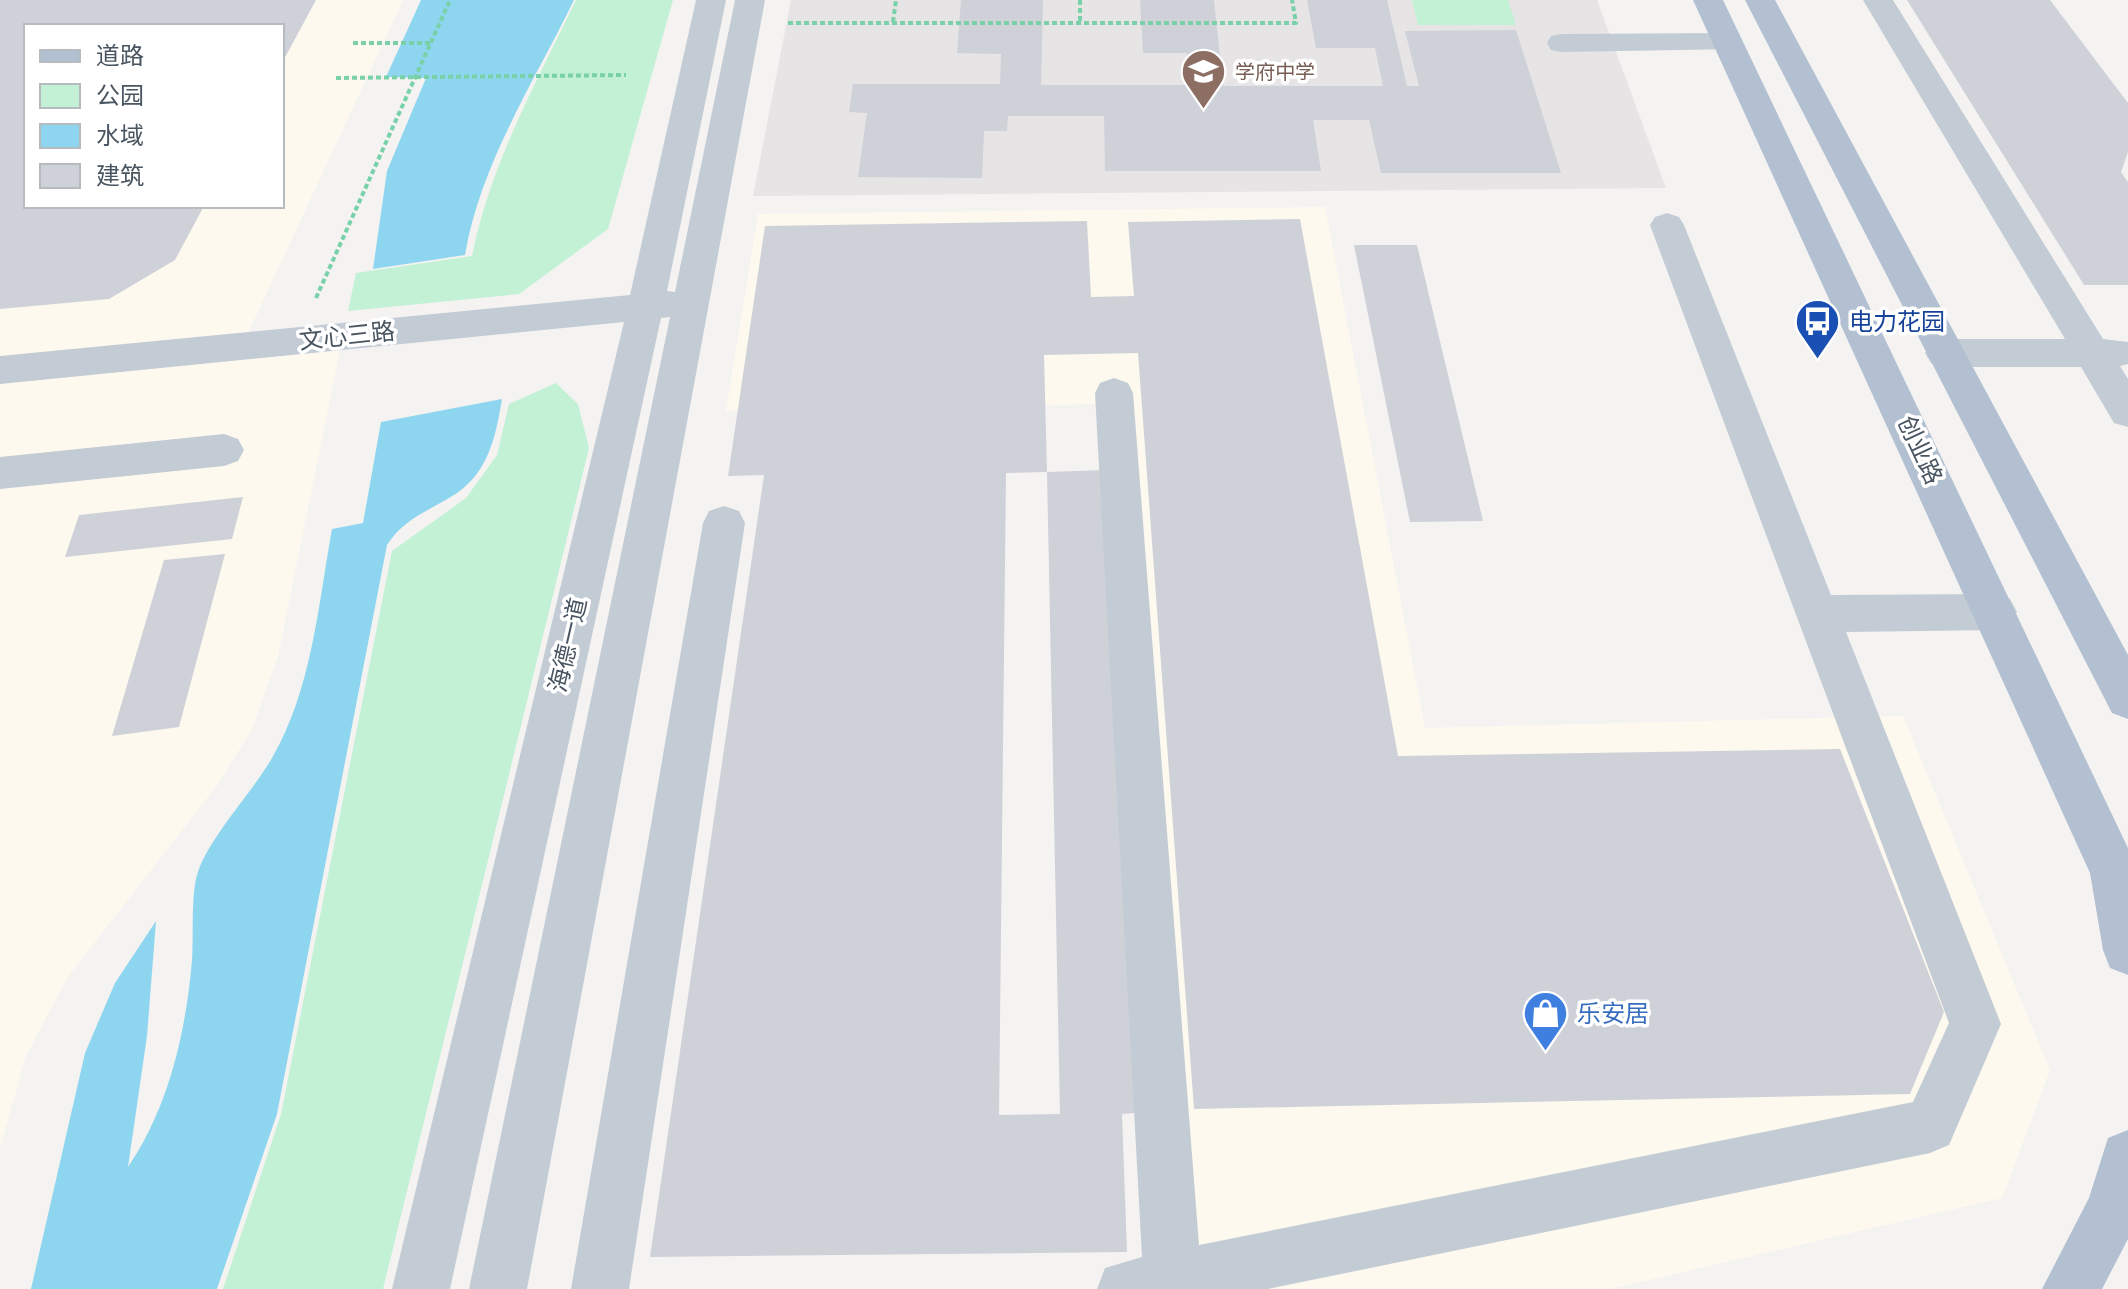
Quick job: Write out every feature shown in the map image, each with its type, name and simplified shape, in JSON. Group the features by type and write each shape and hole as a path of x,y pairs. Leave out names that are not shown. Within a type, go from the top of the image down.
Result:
{"main road":[{"name":"创业路","path":"1708,0 2121,887 2128,950"},
{"path":"1760,0 2128,699"},
{"path":"2071,1289 2114,1208 2128,1158"}],"street":[{"name":"海德一道","path":"421,1289 711,0"},
{"path":"1878,0 2110,353 2128,412"},
{"path":"498,1289 691,317 762,12"},
{"path":"1562,43 1727,42"},
{"path":"1114,393 1157,1286 1930,1126 1975,1024 1667,225"},
{"name":"文心三路","path":"0,401 691,317"},
{"name":"文心三路","path":"0,370 641,322"},
{"path":"1944,353 2110,353"},
{"path":"0,473 224,450"},
{"path":"600,1289 724,523"},
{"path":"1819,614 1995,612"}],"path":[{"path":"316,298 450,0"},
{"path":"893,22 896,0"},
{"path":"1080,0 1080,22"},
{"path":"762,12 893,22 1296,23 1292,0"},
{"path":"353,43 431,43"},
{"path":"336,78 626,75"}],"shaded area":[{"path":"0,0 403,0 236,359 340,350 278,656 252,729 219,783 67,978 26,1056 0,1148"},
{"name":"学府中学","path":"791,0 1597,0 1666,188 753,196"},
{"path":"1325,207 1425,728 1903,716 2050,1070 2002,1198 1610,1289 1150,1289 1105,404 726,411 758,214"}],"green space":[{"path":"576,0 673,0 608,229 519,294 348,311 356,273 472,256 502,157"},
{"path":"1412,0 1508,0 1516,25 1418,25"},
{"path":"556,383 578,404 589,448 383,1289 223,1289 281,1114 392,551 466,498 497,455 509,404"}],"water":[{"path":"421,0 574,0 496,156 472,222 465,255 373,269 387,171 426,78 386,77"},
{"path":"502,399 494,439 477,474 457,493 410,521 387,545 277,1114 217,1289 31,1289 85,1053 115,983 156,921 147,1036 128,1167 165,1094 185,1014 192,960 196,878 213,842 264,771 285,732 312,646 332,529 363,523 381,422"}],"building":[{"path":"0,0 316,0 284,59 284,24 24,24 24,208 203,208 175,260 109,299 0,309"},
{"path":"961,0 1043,0 1041,85 1190,85 1187,53 1143,53 1140,0 1214,0 1223,86 1383,86 1375,48 1316,48 1307,0 1387,0 1407,86 1419,86 1405,31 1516,30 1561,173 1381,173 1369,120 1313,120 1321,171 1105,171 1104,116 1008,116 1007,131 984,131 982,178 858,177 867,113 849,112 853,84 1000,84 1001,54 957,53"},
{"path":"1907,0 2050,0 2128,103 2128,152 2121,172 2128,182 2128,285 2084,285"},
{"path":"1300,219 1398,756 1840,749 1944,1012 1910,1094 1194,1109 1138,353 1044,355 1047,472 1105,470 1135,1113 1122,1114 1127,1252 650,1257 764,475 728,476 765,226 1087,221 1091,297 1134,296 1128,222","holes":["1047,472 1060,1114 999,1115 1006,473"]},
{"path":"1354,245 1417,245 1483,521 1410,522"},
{"path":"243,497 232,539 65,557 79,515"},
{"path":"225,554 179,727 112,736 164,560"}],"place":[{"name":"学府中学","path":"1204,111"},
{"name":"电力花园","path":"1818,361"},
{"name":"乐安居","path":"1546,1053"}]}
